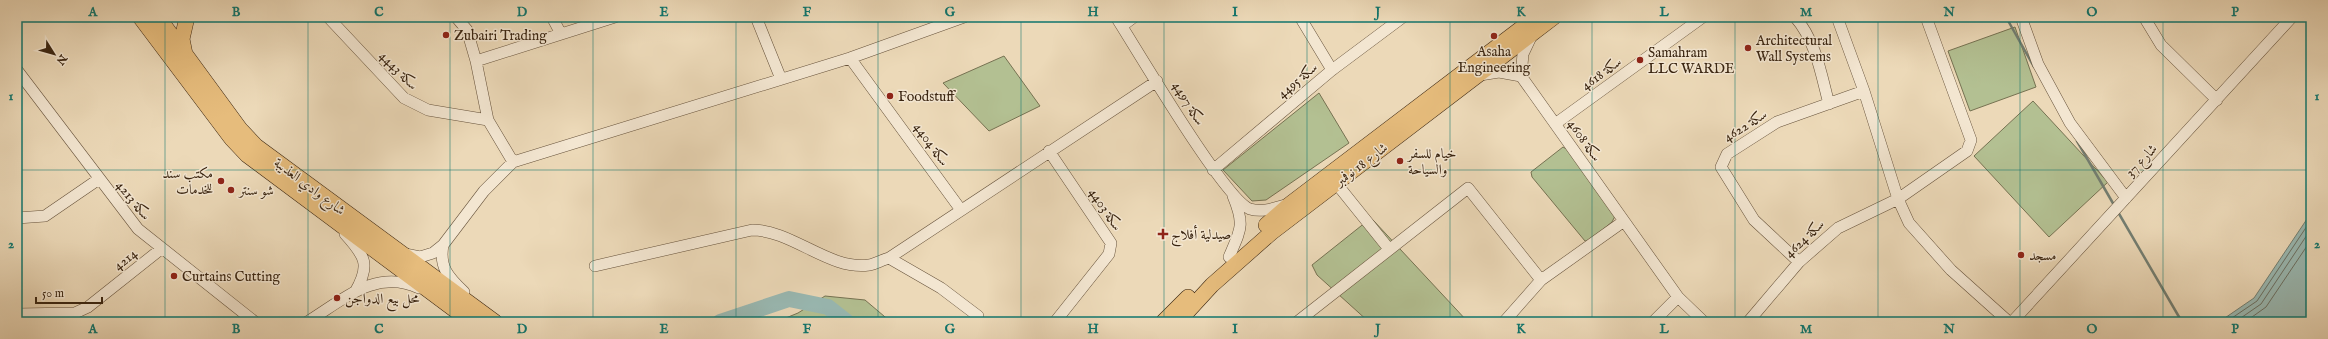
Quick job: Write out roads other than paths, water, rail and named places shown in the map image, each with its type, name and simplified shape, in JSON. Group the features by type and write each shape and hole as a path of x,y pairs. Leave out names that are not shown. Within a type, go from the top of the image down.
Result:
{"main road":[{"path":"186,57 182,39 187,17"},
{"name":"شارع 18 نوفمبر","path":"1164,322 1229,257 1290,204 1536,17"},
{"name":"شارع 18 نوفمبر","path":"1180,322 1212,285 1243,256 1336,183 1554,17"},
{"name":"شارع وادي العذيبة","path":"151,20 186,57 240,129 256,146 493,321"},
{"name":"شارع وادي العذيبة","path":"151,20 231,138 246,155 471,322"}],"street":[{"name":"سكة 4443","path":"328,17 404,98 428,110 488,120"},
{"path":"456,17 467,30 476,61 488,120 513,162"},
{"path":"552,17 561,34"},
{"path":"476,61 615,17"},
{"path":"756,17 781,79"},
{"path":"399,252 420,257 433,253 443,245 484,190 513,162 850,58 964,17"},
{"name":"سكة 4497","path":"1134,17 1119,22 1213,170 1232,194 1249,208 1263,210 1290,204"},
{"path":"1300,17 1332,70"},
{"name":"سكة 4495","path":"1213,170 1332,70 1403,17"},
{"name":"سكة 4618","path":"1555,124 1703,17"},
{"path":"1795,17 1805,28 1814,50 1829,104"},
{"path":"1837,17 1864,91 1898,200 1909,223 1951,270 2008,322"},
{"name":"سكة 4624","path":"1748,322 1799,262 1838,228 1898,200 1967,151 1970,147 1971,140 1926,17"},
{"path":"2021,17 2038,64 2070,123 2126,198"},
{"path":"2144,17 2161,45 2217,100"},
{"name":"شارع 37","path":"2012,322 2292,17"},
{"path":"1477,76 1499,72 1521,76 1523,54 1533,33"},
{"name":"سكة 4404","path":"850,58 961,210"},
{"name":"سكة 4213","path":"19,76 138,229 161,249 255,322"},
{"name":"سكة 4608","path":"1521,76 1678,298 1704,322"},
{"path":"595,266 752,230 763,230 795,241 838,261 852,265 869,265 889,258 1157,81"},
{"name":"سكة 4622","path":"1799,262 1754,220 1721,167 1727,154 1777,122 1864,91"},
{"name":"سكة 4403","path":"1049,151 1111,243 1109,254 1055,322"},
{"path":"17,218 45,216 99,179"},
{"path":"1336,183 1389,249"},
{"path":"1297,322 1468,188 1541,280"},
{"name":"سكة 4497","path":"1229,257 1241,229 1239,212 1232,194"},
{"path":"1504,322 1541,280 1624,221"},
{"path":"336,223 354,244 365,264 365,272 355,292"},
{"path":"443,245 442,263 445,273 493,321"},
{"name":"4214","path":"17,314 75,313 88,307 161,249"},
{"path":"889,258 941,288 978,316"},
{"path":"308,322 355,292 375,282 388,280 414,285 429,292"},
{"path":"1653,322 1678,298"}],"water":[{"path":"2311,213 2311,322 2219,322 2254,298"}],"waterway":[{"path":"2006,17 2034,67"},
{"path":"2077,141 2114,205"},
{"path":"2118,212 2182,322"},
{"path":"720,322 789,299 828,307 847,322"}],"place":[{"name":"Zubairi Trading","path":"446,35"},
{"name":"Asaha Engineering","path":"1494,36"},
{"name":"Architectural Wall Systems","path":"1748,48"},
{"name":"Samahram LLC WARDE","path":"1640,60"},
{"name":"Foodstuff","path":"890,96"},
{"name":"خيام للسفر والسياحة","path":"1400,161"},
{"name":"مكتب سند للخدمات","path":"221,181"},
{"name":"شو سنتر","path":"231,190"},
{"name":"صيدلية أفلاج","path":"1163,234"},
{"name":"مسجد","path":"2021,255"},
{"name":"Curtains Cutting","path":"174,276"},
{"name":"محل بيع الدواجن","path":"337,298"}]}
